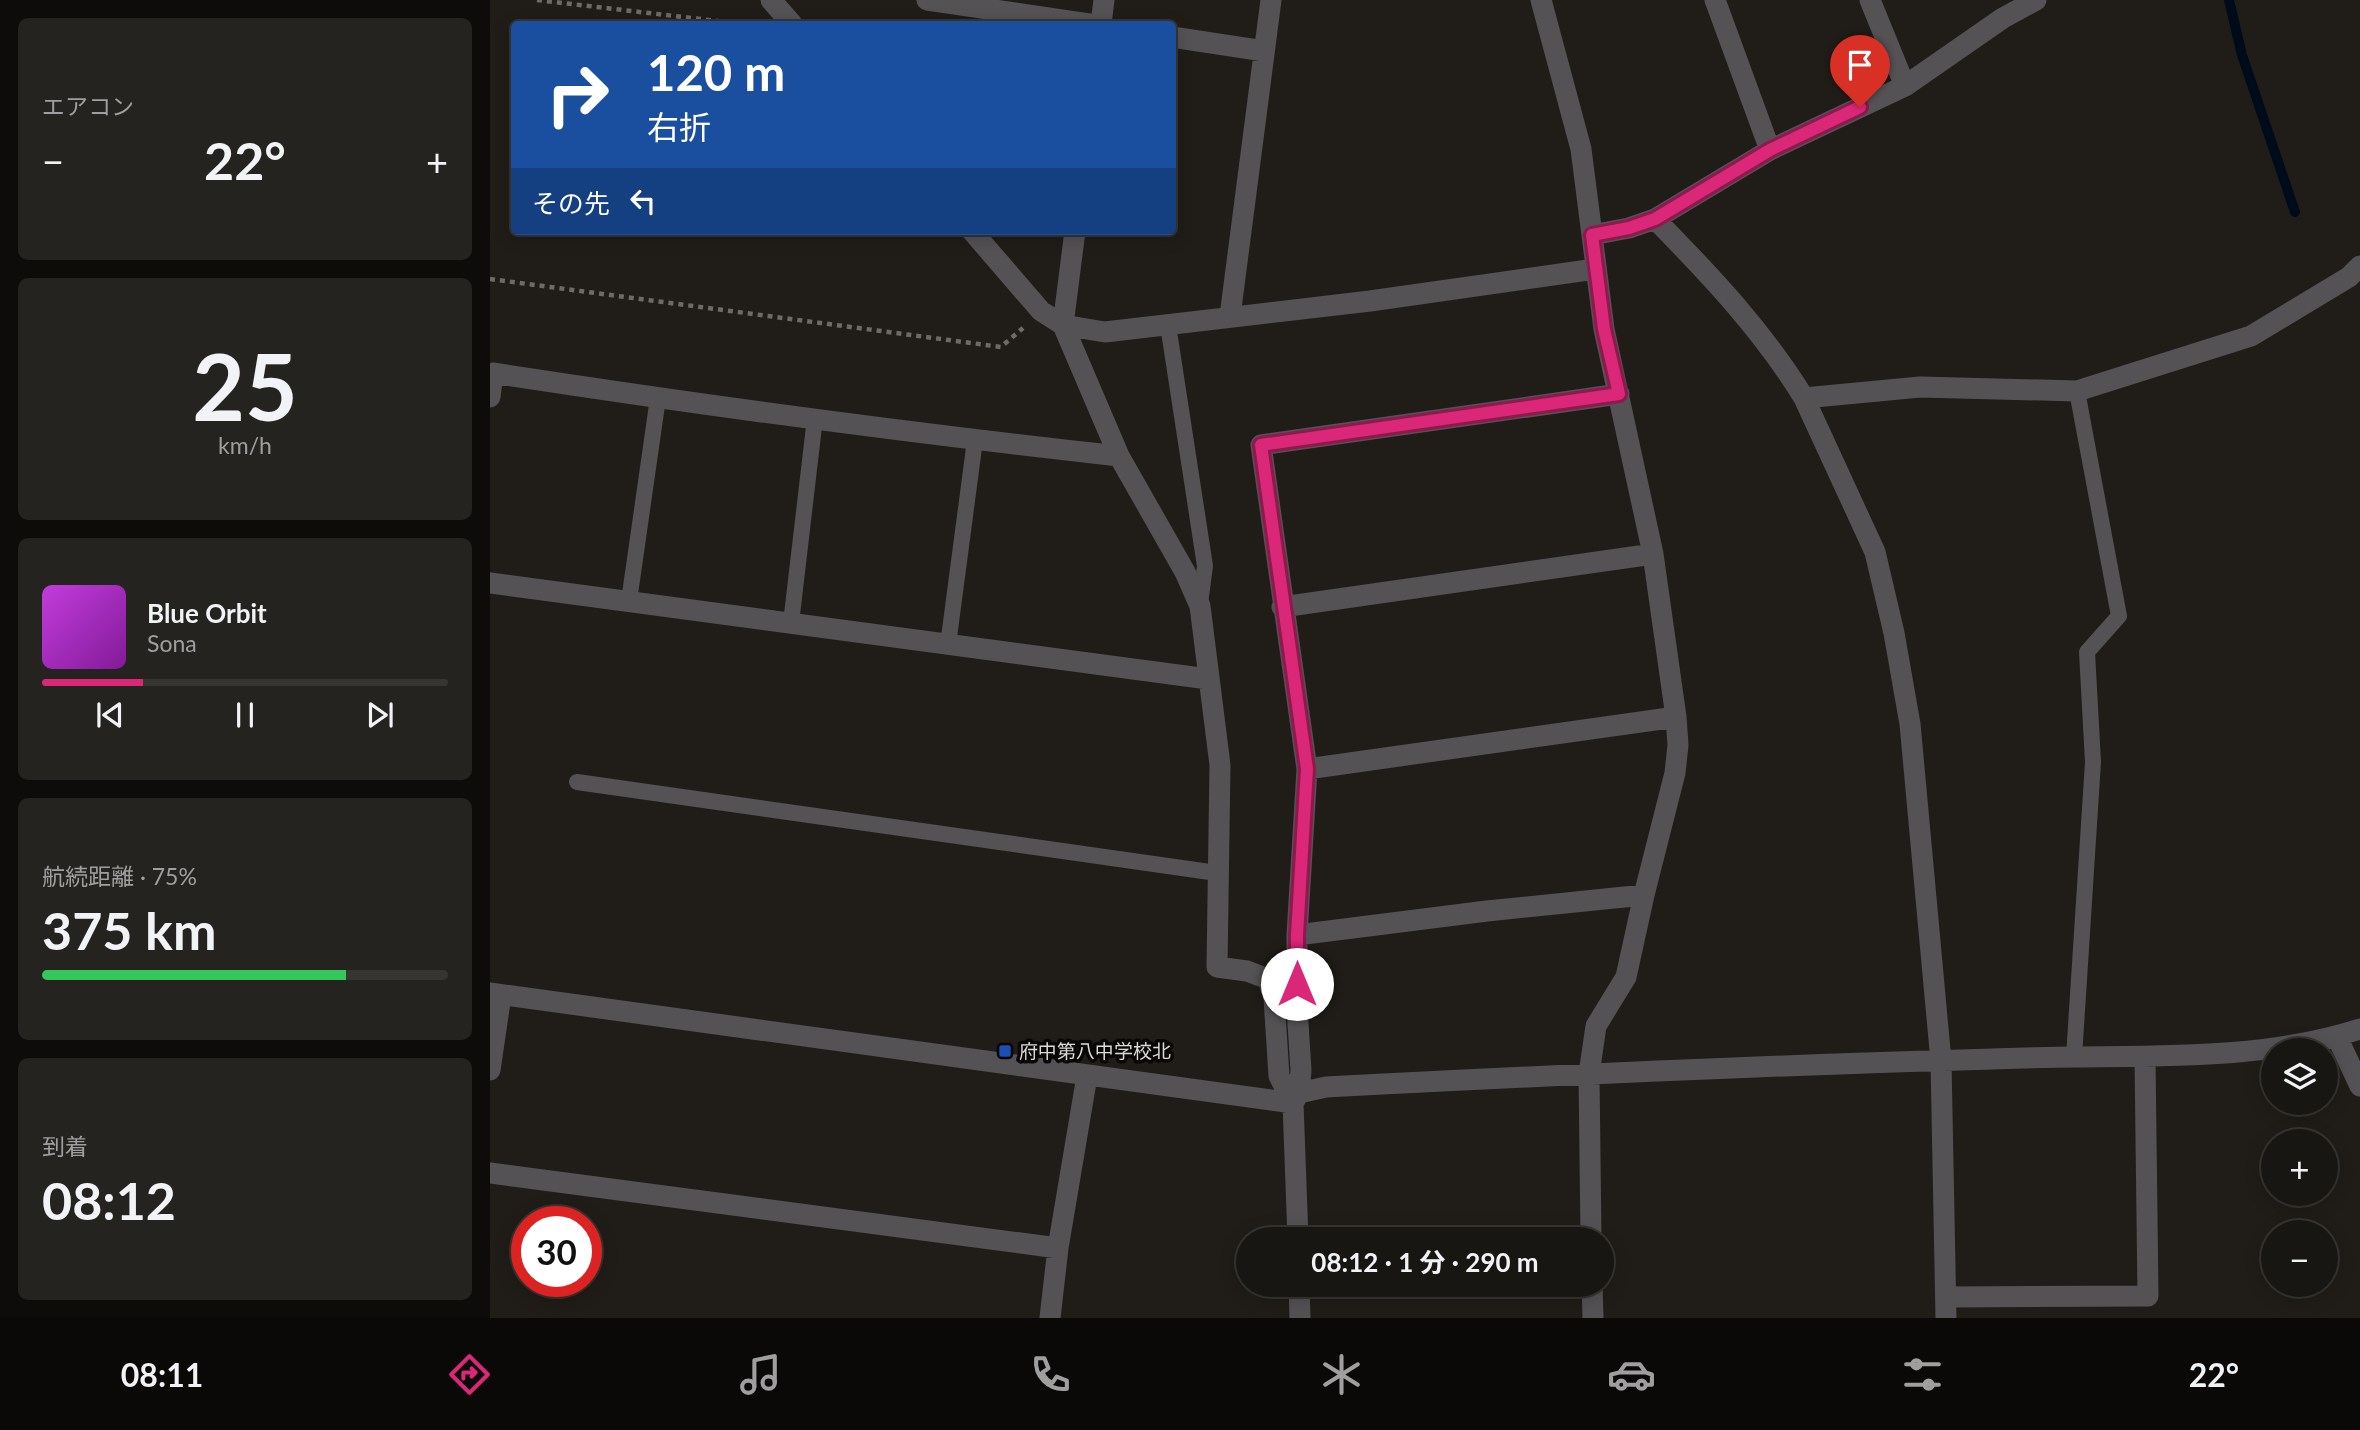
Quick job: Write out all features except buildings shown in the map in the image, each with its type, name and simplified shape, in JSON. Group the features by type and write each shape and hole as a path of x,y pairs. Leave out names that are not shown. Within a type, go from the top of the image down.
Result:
{"street":[{"path":"771,0 789,21"},
{"path":"927,0 1069,21"},
{"path":"1101,21 1104,0"},
{"path":"1230,316 1271,0"},
{"path":"1715,0 1770,150"},
{"path":"1870,0 1905,86"},
{"path":"1592,235 1629,228 1655,219 1770,150 1905,86 2003,18 2036,0"},
{"path":"1545,1 1581,149 1604,329 1653,554 1678,745 1675,773 1626,977 1596,1026 1589,1074 1591,1227"},
{"path":"1176,38 1264,51"},
{"path":"1655,219 1704,269 1779,358 1804,398 1875,552 1894,633 1910,724 1941,1061 1946,1307 2148,1296 2145,1057"},
{"path":"975,235 1041,311 1063,325 1105,332 1595,269"},
{"path":"1074,235 1063,325 1119,456 1185,572 1199,606 1220,765 1217,967 1247,971 1268,979 1274,998 1279,1076 1296,1098"},
{"path":"1804,398 1920,387 2077,391 2251,336 2348,277 2360,266"},
{"path":"490,397 493,373 657,398 1119,456"},
{"path":"1297,1227 1296,1098 1301,1070 1297,1008 1297,935 1307,769 1261,445 1619,394"},
{"path":"1282,607 1653,554"},
{"path":"490,583 1208,679"},
{"path":"1307,769 1676,717"},
{"path":"1297,935 1644,895"},
{"path":"490,1070 495,994 1087,1076 1296,1098 1326,1087 1589,1074 2242,1052 2337,1037 2360,1029"},
{"path":"2337,1037 2360,1086"},
{"path":"1050,1318 1058,1248 1087,1076"},
{"path":"490,1173 1058,1248"},
{"path":"1299,1297 1300,1318"},
{"path":"1592,1297 1593,1318"}],"lane":[{"path":"1168,325 1205,566 1199,606"},
{"path":"2074,1057 2094,762 2087,652 2119,616 2077,391"},
{"path":"629,601 657,398"},
{"path":"791,622 815,418"},
{"path":"948,645 975,440"},
{"path":"577,782 1217,873"}],"path":[{"path":"537,0 717,21"},
{"path":"490,279 1001,347 1041,311"}],"waterway":[{"path":"2229,0 2242,55 2295,212"}],"place":[{"name":"府中第八中学校北","path":"1005,1051"}],"route":[{"path":"1297,984 1297,935 1307,769 1261,445 1619,394 1604,329 1592,235 1629,228 1655,219 1770,150 1860,107"}]}
